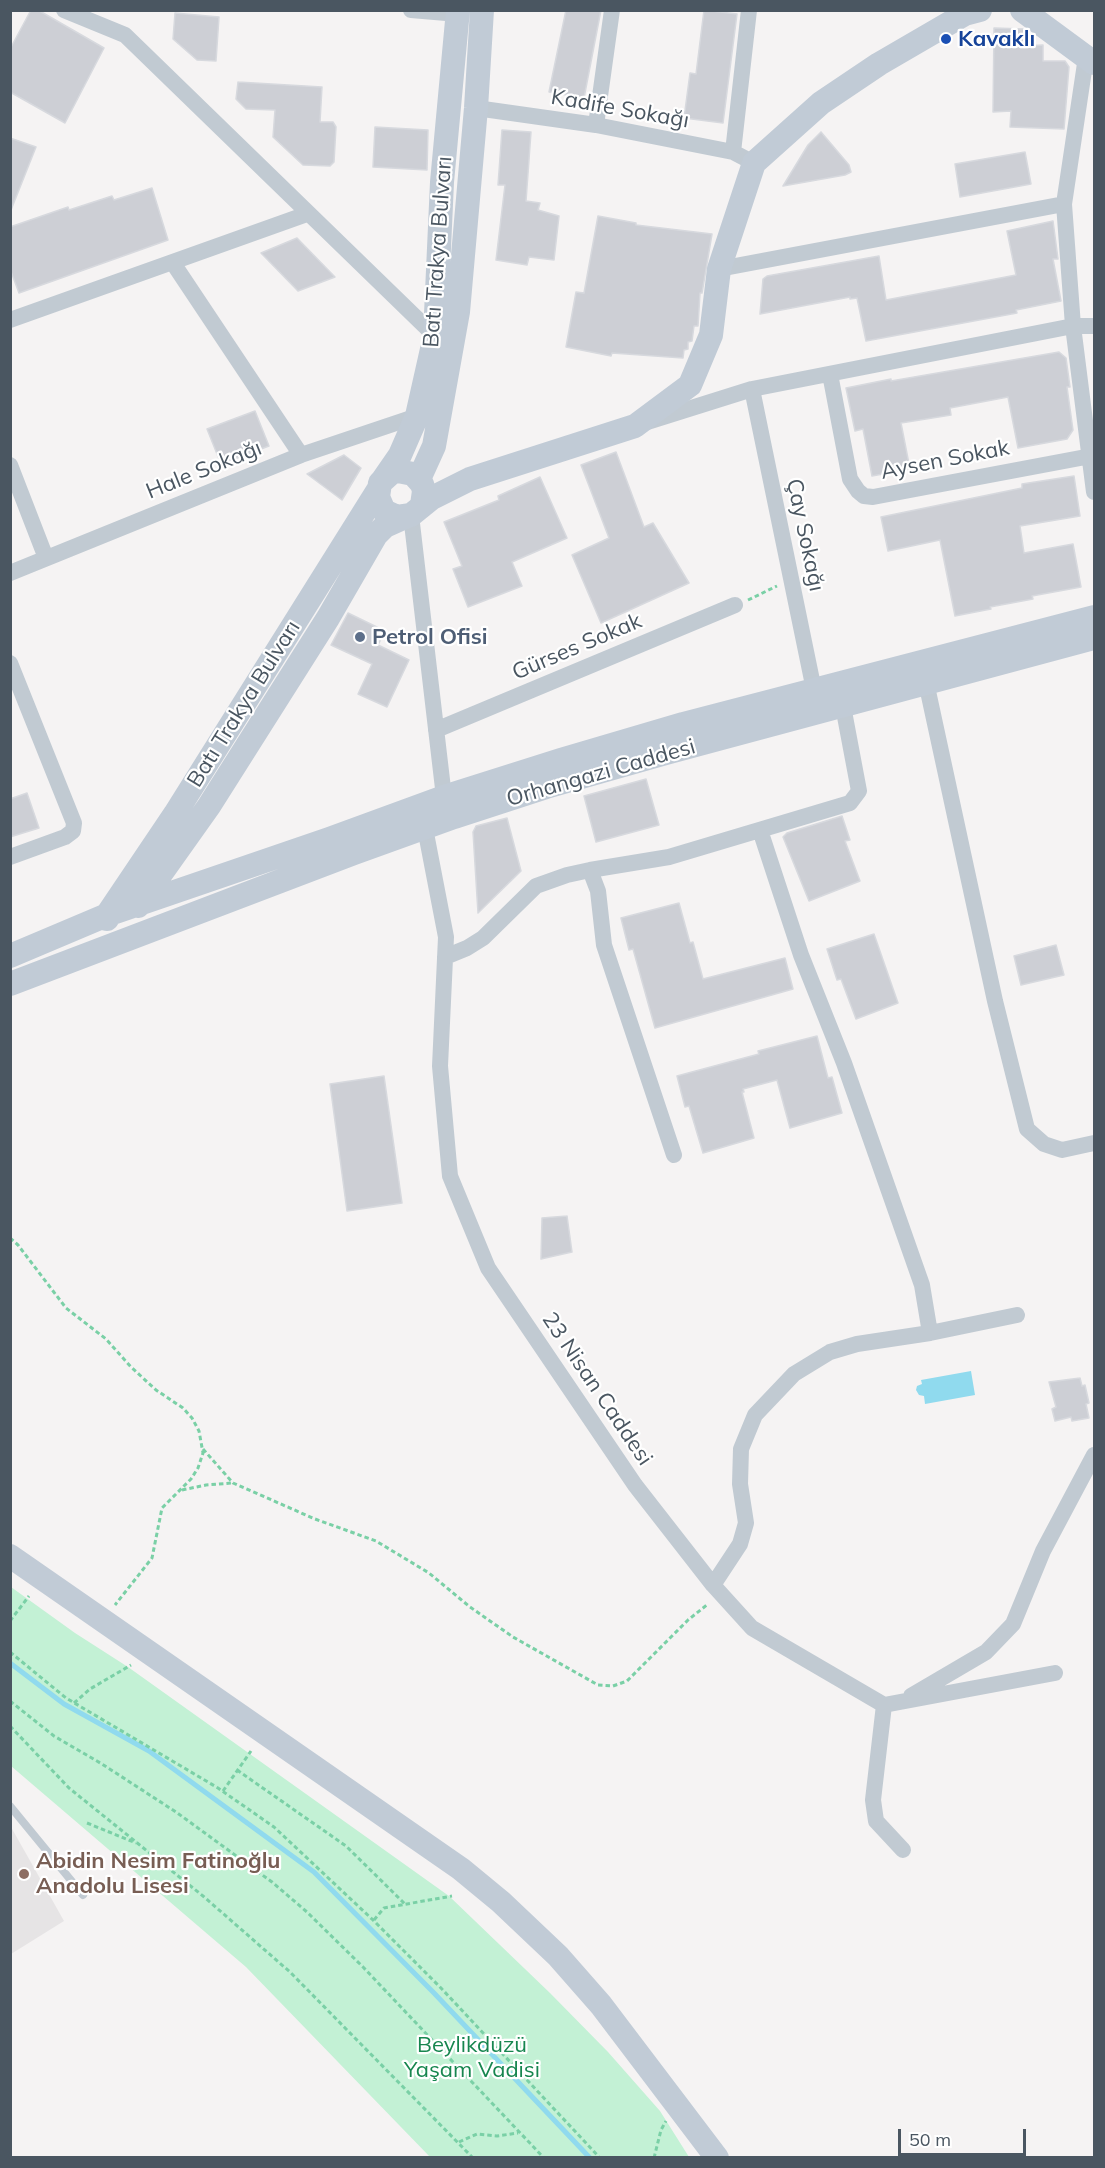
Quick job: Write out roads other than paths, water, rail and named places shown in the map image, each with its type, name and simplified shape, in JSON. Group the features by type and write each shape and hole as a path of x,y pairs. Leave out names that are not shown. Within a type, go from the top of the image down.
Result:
{"main road":[{"name":"Batı Trakya Bulvarı","path":"118,942 140,904 191,832 328,618 375,535 416,500 434,446 458,312 482,10"},
{"path":"416,500 413,474 399,471 391,473 379,486 378,497 384,511 397,517 416,500 470,479 635,426 690,385 711,335 719,269 743,158 879,64 965,14 980,10"},
{"path":"1022,10 1090,60"},
{"name":"Batı Trakya Bulvarı","path":"106,915 175,814 400,455 417,416 435,336 442,182 458,12"},
{"name":"Orhangazi Caddesi","path":"140,904 444,797 672,727 1095,617"},
{"name":"Orhangazi Caddesi","path":"118,942 425,828 546,787 926,682 1095,638"},
{"path":"191,832 186,860 190,870 204,877 217,878"},
{"path":"10,956 106,915 140,904"},
{"path":"10,984 118,942 109,932 106,915"},
{"path":"10,1557 461,1869 501,1902 558,1956 600,2005 717,2157"}],"street":[{"path":"64,10 126,35 307,214 435,336"},
{"path":"411,10 458,12"},
{"path":"596,125 612,10"},
{"path":"743,158 749,10"},
{"path":"1090,60 1064,204 1073,326 1095,492"},
{"name":"Kadife Sokağı","path":"476,108 596,125 743,158"},
{"path":"719,269 1064,204"},
{"path":"10,320 307,214"},
{"path":"173,263 300,454"},
{"path":"635,426 752,389 1073,326 1095,326"},
{"name":"Aysen Sokak","path":"830,374 850,479 864,496 873,497 1091,456"},
{"name":"Çay Sokağı","path":"752,389 814,690"},
{"name":"Hale Sokağı","path":"10,573 300,454 417,416"},
{"path":"10,465 46,558"},
{"path":"416,500 444,797"},
{"name":"Gürses Sokak","path":"436,730 735,605"},
{"path":"10,663 74,823 73,831 65,837 10,857"},
{"path":"926,682 995,1000 1027,1129 1044,1144 1062,1150 1095,1143"},
{"path":"445,957 483,938 536,886 567,875 669,857 850,802 859,791 843,706"},
{"name":"23 Nisan Caddesi","path":"425,828 446,937 440,1066 450,1176 488,1268 635,1485 718,1591 752,1628 892,1704"},
{"path":"760,830 801,955 843,1062 922,1285 930,1334"},
{"path":"590,870 598,891 603,945 674,1155"},
{"path":"718,1591 740,1544 746,1523 740,1484 741,1449 755,1415 794,1374 830,1352 857,1344 930,1334 1017,1315"},
{"path":"903,1850 876,1821 873,1800 892,1704 986,1652 1012,1624 1043,1551 1095,1455"},
{"path":"892,1704 1055,1673"}],"lane":[{"path":"10,1806 83,1895"}],"water":[{"path":"971,1371 975,1395 925,1404 924,1396 919,1395 916,1390 917,1386 922,1384 921,1380"}],"waterway":[{"path":"10,1663 64,1704 149,1751 314,1872 434,1993 590,2158"}],"place":[{"name":"Kavaklı","path":"946,39"},
{"name":"Petrol Ofisi","path":"360,637"},
{"name":"Abidin Nesim Fatinoğlu Anadolu Lisesi","path":"24,1874"}],"park label":[{"name":"Beylikdüzü Yaşam Vadisi","path":"472,2058"}]}
